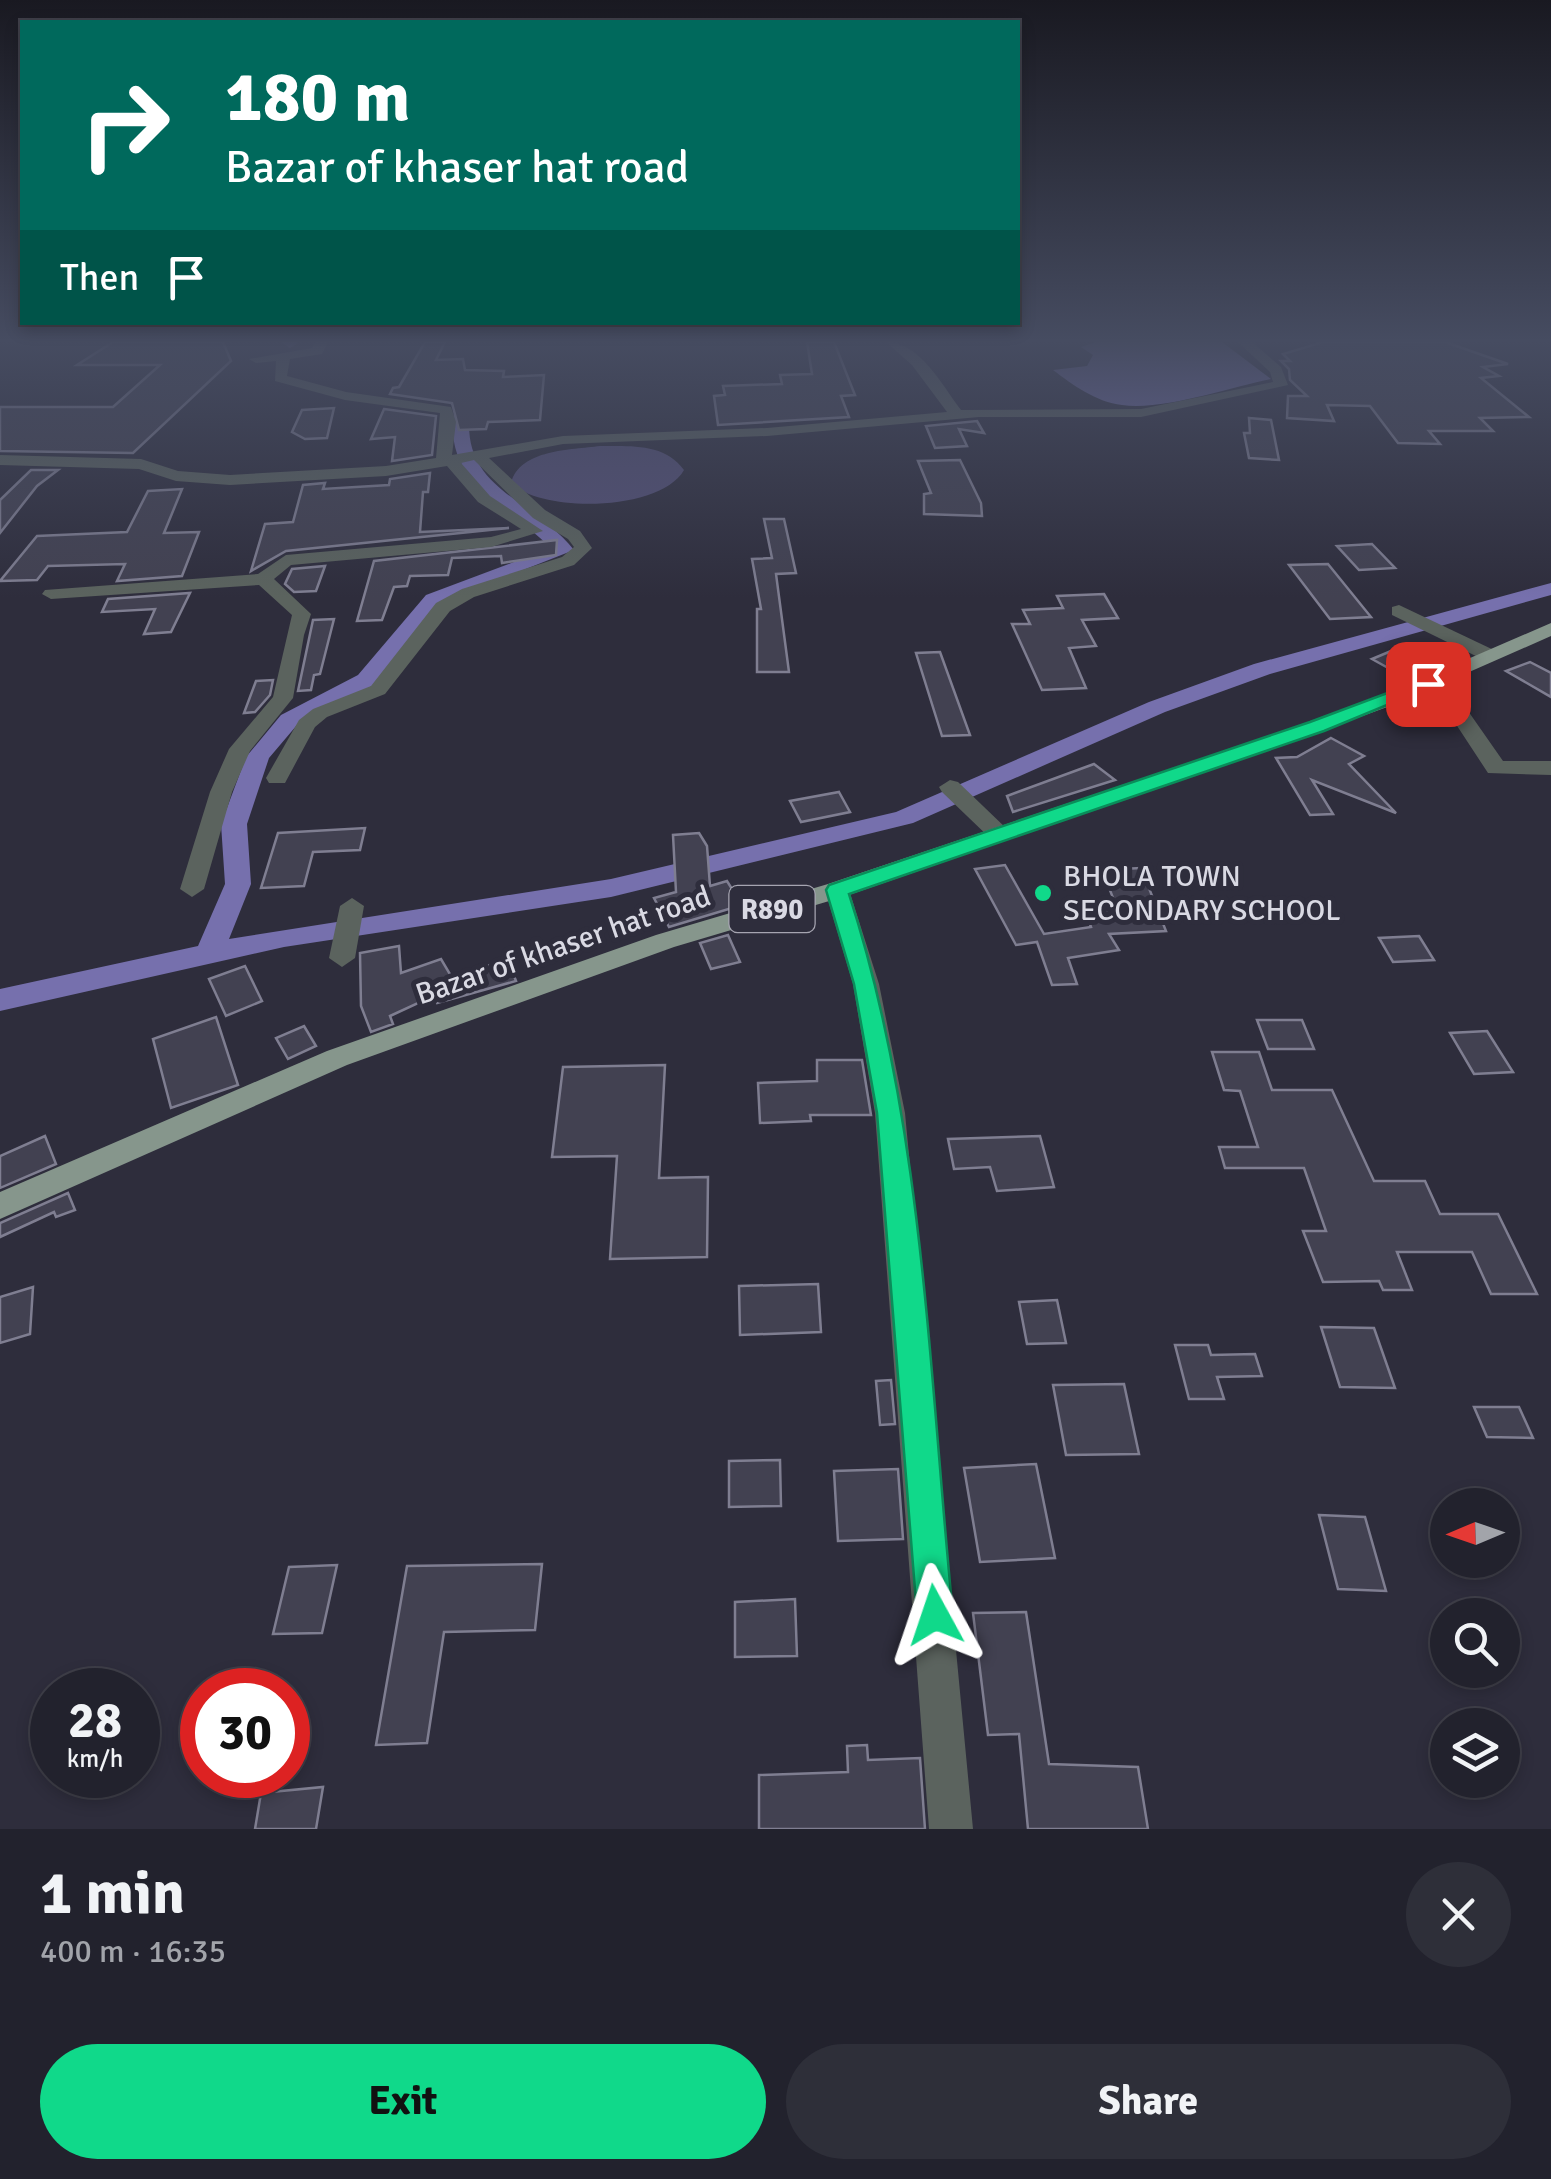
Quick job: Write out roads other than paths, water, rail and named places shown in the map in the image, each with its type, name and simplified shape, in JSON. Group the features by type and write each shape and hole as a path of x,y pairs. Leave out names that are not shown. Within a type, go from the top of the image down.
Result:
{"main road":[{"name":"Bazar of khaser hat road","path":"0,1206 196,1116 337,1058 665,941 837,890 993,827 1428,684 1551,629"}],"street":[{"path":"51,594 263,579 286,560 491,542 535,531 484,499 449,461 449,427"},
{"path":"0,460 141,464 176,476 230,480 386,471 563,440 819,427"},
{"path":"277,778 306,724 320,713 378,690 443,608 468,594 568,560 583,548 574,535 540,514 480,456"},
{"path":"192,889 221,792 240,749 279,707 302,614 263,579"},
{"path":"1400,611 1491,656"},
{"path":"1428,684 1452,702 1496,768 1551,768"},
{"path":"950,787 993,827"},
{"path":"837,890 866,984 890,1113 951,1829"},
{"path":"342,958 352,906"}],"waterway":[{"path":"209,954 238,884 234,824 258,757 289,720 366,680 433,599 564,550 475,472 464,458 459,427"},
{"path":"209,954 284,937 611,888 904,818 1157,707 1262,669 1551,589"},
{"path":"0,1000 209,954"}],"place":[{"name":"BHOLA TOWN SECONDARY SCHOOL","path":"1043,893"}]}
